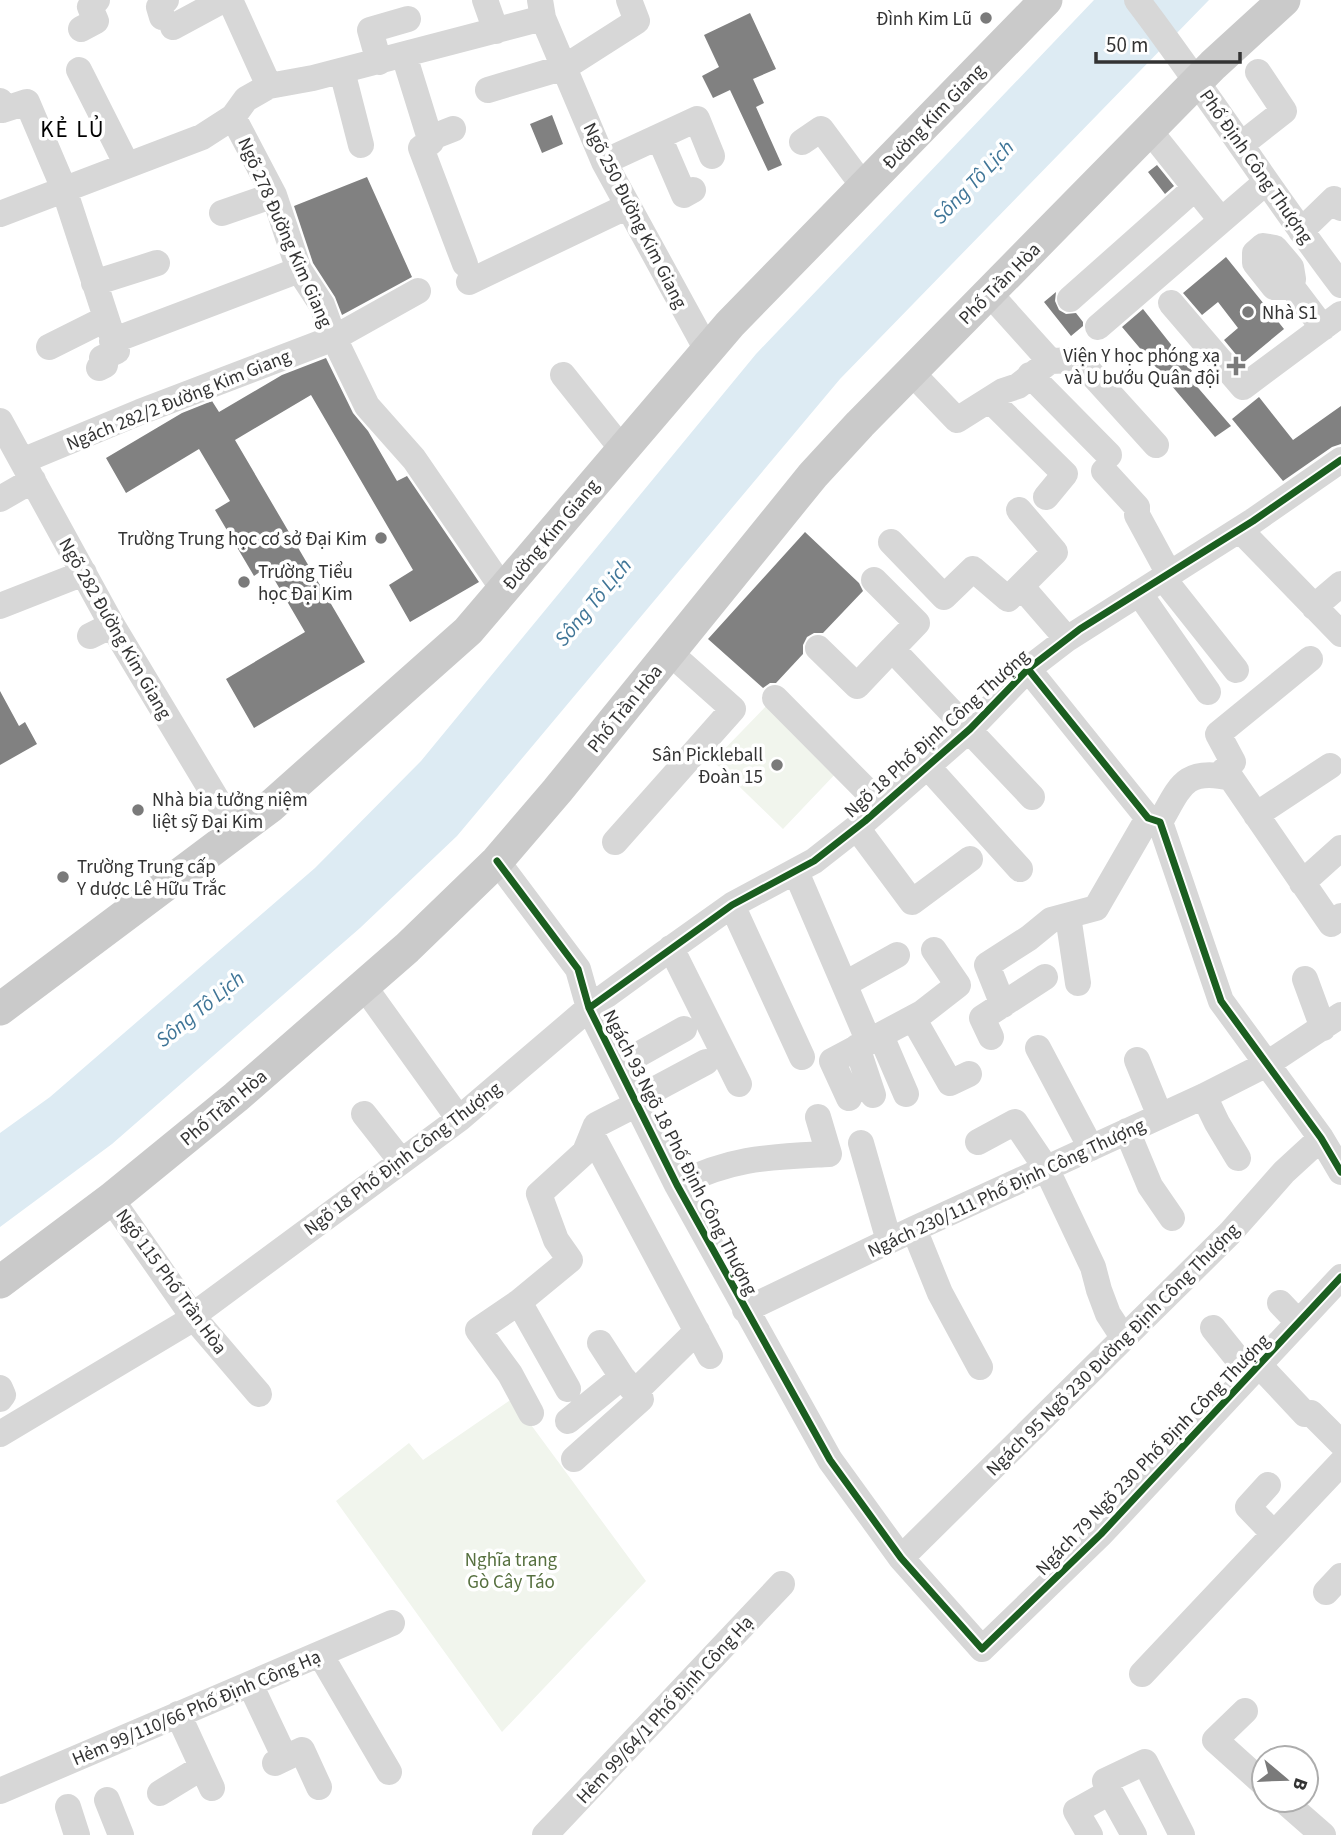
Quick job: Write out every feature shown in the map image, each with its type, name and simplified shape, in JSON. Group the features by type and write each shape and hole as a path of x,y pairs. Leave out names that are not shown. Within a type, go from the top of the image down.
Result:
{"main road":[{"name":"Đường Kim Giang","path":"0,1009 271,806 468,631 707,350 1046,0"},
{"name":"Phố Trần Hòa","path":"0,1282 111,1199 236,1097 407,948 497,861 558,791 813,475 1149,130 1190,69 1284,0"}],"street":[{"path":"81,29 96,21 90,7 97,0"},
{"path":"167,15 223,0"},
{"path":"230,0 269,86"},
{"path":"485,0 496,31"},
{"path":"488,90 565,67 637,21 629,0"},
{"name":"Phố Định Công Thượng","path":"1137,0 1190,69 1266,182 1341,285"},
{"path":"0,214 202,137 233,117 246,99 269,86 342,71 496,31 541,9"},
{"name":"Ngõ 250 Đường Kim Giang","path":"541,9 604,162 707,350"},
{"path":"408,19 370,30 442,134 421,148 467,273 628,206"},
{"path":"79,70 127,165"},
{"path":"342,71 360,145"},
{"path":"1241,144 1284,111 1258,72"},
{"path":"1,107 27,102 64,189 117,351 102,358 105,365 99,368"},
{"name":"Ngõ 278 Đường Kim Giang","path":"233,117 274,195 299,270 322,305 334,338 367,406 414,459 503,589"},
{"path":"604,162 697,119 712,156"},
{"path":"802,142 821,129 863,187"},
{"path":"1149,130 1221,220"},
{"path":"659,137 684,195 693,190"},
{"path":"1097,327 1266,182"},
{"path":"1070,299 1195,188"},
{"path":"219,214 274,195"},
{"path":"1171,303 1243,387 1332,321 1287,270 1303,234 1334,199 1341,208"},
{"path":"94,283 158,263"},
{"path":"48,347 299,270"},
{"name":"Ngách 282/2 Đường Kim Giang","path":"0,499 27,470 141,412 334,338 418,292"},
{"path":"989,293 1136,507 1137,515 1166,576 1236,670"},
{"path":"911,372 957,420 1018,386 1040,368 1079,360 1156,445"},
{"path":"563,375 622,449"},
{"path":"990,400 1065,474 1046,497"},
{"name":"Ngõ 282 Đường Kim Giang","path":"0,421 84,573 101,631 237,833"},
{"name":"Ngõ 18 Phố Định Công Thượng","path":"0,1434 194,1318 199,1311 459,1119 589,1008 732,905 796,872 857,828 970,729 1028,668 1067,639 1240,530 1341,460"},
{"path":"891,542 944,597 973,569 1008,599 1055,552 1019,510"},
{"path":"1240,530 1341,634"},
{"path":"0,606 84,573"},
{"path":"818,648 857,685 917,623 873,580"},
{"path":"1314,607 1341,584"},
{"path":"1021,586 1067,639"},
{"path":"1139,593 1208,692"},
{"path":"892,649 1031,797"},
{"path":"615,842 733,709 669,652"},
{"path":"1219,775 1233,762 1218,734 1310,659"},
{"path":"1028,668 1154,820 1221,1001 1321,1138 1341,1171"},
{"path":"775,698 882,806"},
{"path":"928,766 1020,869"},
{"path":"1256,815 1330,766"},
{"path":"1003,1005 987,965 1051,920 1097,908 1154,820 1182,784 1191,777 1219,775 1230,778 1331,924 1341,916"},
{"path":"857,828 912,902 970,859"},
{"path":"1302,883 1341,848"},
{"name":"Ngách 93 Ngõ 18 Phố Định Công Thượng","path":"497,861 578,970 589,1008 677,1185 830,1460 901,1558 982,1649"},
{"path":"796,872 869,1042 906,1094"},
{"path":"732,905 802,1057"},
{"path":"1068,916 1078,983"},
{"path":"671,948 739,1084"},
{"path":"861,1096 832,1061 913,1018 958,985 934,950"},
{"path":"845,984 897,955"},
{"path":"992,1037 982,1018 1045,977"},
{"path":"1305,979 1332,1022"},
{"path":"363,985 459,1119"},
{"path":"913,1018 950,1083 969,1074"},
{"name":"Ngách 230/111 Phố Định Công Thượng","path":"745,1310 1204,1096 1267,1064 1332,1022"},
{"path":"618,1066 684,1029"},
{"path":"1038,1048 1091,1148"},
{"path":"1137,1060 1160,1116"},
{"path":"531,1413 510,1374 478,1330 519,1303 570,1260 556,1240 539,1194 585,1152 596,1125 706,1062"},
{"path":"1204,1096 1217,1124 1238,1157"},
{"path":"365,1114 401,1161"},
{"path":"677,1185 705,1170 746,1159 829,1154 818,1117"},
{"path":"978,1142 1015,1122 1046,1168 1093,1267 1108,1314 1123,1337"},
{"path":"1127,1131 1150,1186 1171,1218"},
{"path":"592,1135 710,1356"},
{"name":"Ngách 95 Ngõ 230 Đường Định Công Thượng","path":"901,1558 1246,1217 1284,1172 1321,1138"},
{"path":"861,1143 889,1241"},
{"name":"Ngõ 115 Phố Trần Hòa","path":"111,1199 194,1318 259,1394"},
{"path":"914,1229 940,1293 980,1367"},
{"name":"Ngách 79 Ngõ 230 Phố Định Công Thượng","path":"982,1649 1101,1534 1341,1277"},
{"path":"519,1303 568,1389"},
{"path":"1280,1303 1298,1322"},
{"path":"1213,1328 1255,1370 1341,1443"},
{"path":"568,1421 628,1384 697,1331"},
{"path":"574,1459 640,1399 600,1343"},
{"path":"0,1388 3,1395 0,1399"},
{"path":"1142,1674 1341,1463"},
{"path":"1268,1485 1248,1507 1274,1534"},
{"name":"Hẻm 99/64/1 Phố Định Công Hạ","path":"545,1835 782,1584"},
{"name":"Hẻm 99/110/66 Phố Định Công Hạ","path":"0,1791 393,1623"},
{"path":"320,1654 389,1772"},
{"path":"250,1684 280,1760 302,1750 319,1787"},
{"path":"1244,1711 1215,1741 1250,1772"},
{"path":"160,1793 206,1778 178,1714"},
{"path":"1134,1835 1105,1781 1145,1762 1182,1835"},
{"path":"1090,1835 1076,1811 1110,1792"},
{"path":"107,1800 121,1835"},
{"path":"68,1807 77,1835"},
{"path":"1299,1814 1323,1835"}],"green space":[{"name":"Sân Pickleball Đoàn 15","path":"770,702 840,769 783,829 713,761"},
{"name":"Nghĩa trang Gò Cây Táo","path":"512,1399 646,1581 502,1732 336,1501 409,1443 423,1460"}],"water":[{"name":"Sông Tô Lịch","path":"1094,0 1209,0 840,379 457,836 360,928 112,1144 0,1227 0,1133 50,1097 315,868 421,761 756,354"}],"building":[{"path":"750,13 776,69 753,79 764,103 756,107 782,165 768,171 730,90 713,98 702,76 719,67 704,35"},
{"path":"552,115 563,144 542,153 530,124"},
{"path":"1157,165 1174,186 1165,194 1148,172"},
{"path":"367,177 412,277 342,315 335,297 313,263 294,206"},
{"name":"Nhà S1","path":"1226,257 1284,329 1243,363 1224,340 1238,328 1218,302 1202,315 1183,293"},
{"path":"1056,292 1055,301 1059,310 1066,314 1076,313 1083,322 1083,326 1071,336 1044,302"},
{"path":"1143,309 1192,371 1187,375 1231,426 1215,437 1122,327"},
{"path":"326,358 353,413 368,431 397,481 407,476 479,582 410,622 389,585 413,570 311,395 235,440 365,662 254,728 226,679 305,632 267,567 254,576 215,510 230,501 199,449 126,493 106,458 182,413 212,401 219,412 282,375"},
{"path":"1259,397 1293,440 1341,406 1341,444 1332,447 1283,481 1232,419"},
{"path":"805,532 859,583 863,591 823,633 814,633 807,637 803,654 776,683 770,683 763,688 708,639"},
{"path":"0,691 19,726 25,722 37,744 0,765"}],"cycle path":[{"path":"589,1008 732,905 814,861 865,821 970,729 1028,669 1080,629 1253,521 1341,460"},
{"path":"1028,669 1148,818 1160,822 1221,1001 1321,1138 1341,1172"},
{"path":"497,861 578,969 589,1008 677,1185 830,1460 901,1558 982,1649 1101,1534 1341,1277"}],"place":[{"name":"Đình Kim Lũ","path":"986,18"},
{"name":"Nhà S1","path":"1248,312"},
{"name":"Viện Y học phóng xạ và U bướu Quân đội","path":"1236,366"},
{"name":"Trường Trung học cơ sở Đại Kim","path":"381,538"},
{"name":"Trường Tiểu học Đại Kim","path":"244,582"},
{"name":"Sân Pickleball Đoàn 15","path":"777,765"},
{"name":"Nhà bia tưởng niệm liệt sỹ Đại Kim","path":"138,810"},
{"name":"Trường Trung cấp Y dược Lê Hữu Trắc","path":"63,877"}],"district":[{"name":"KẺ LỦ","path":"73,129"}]}
